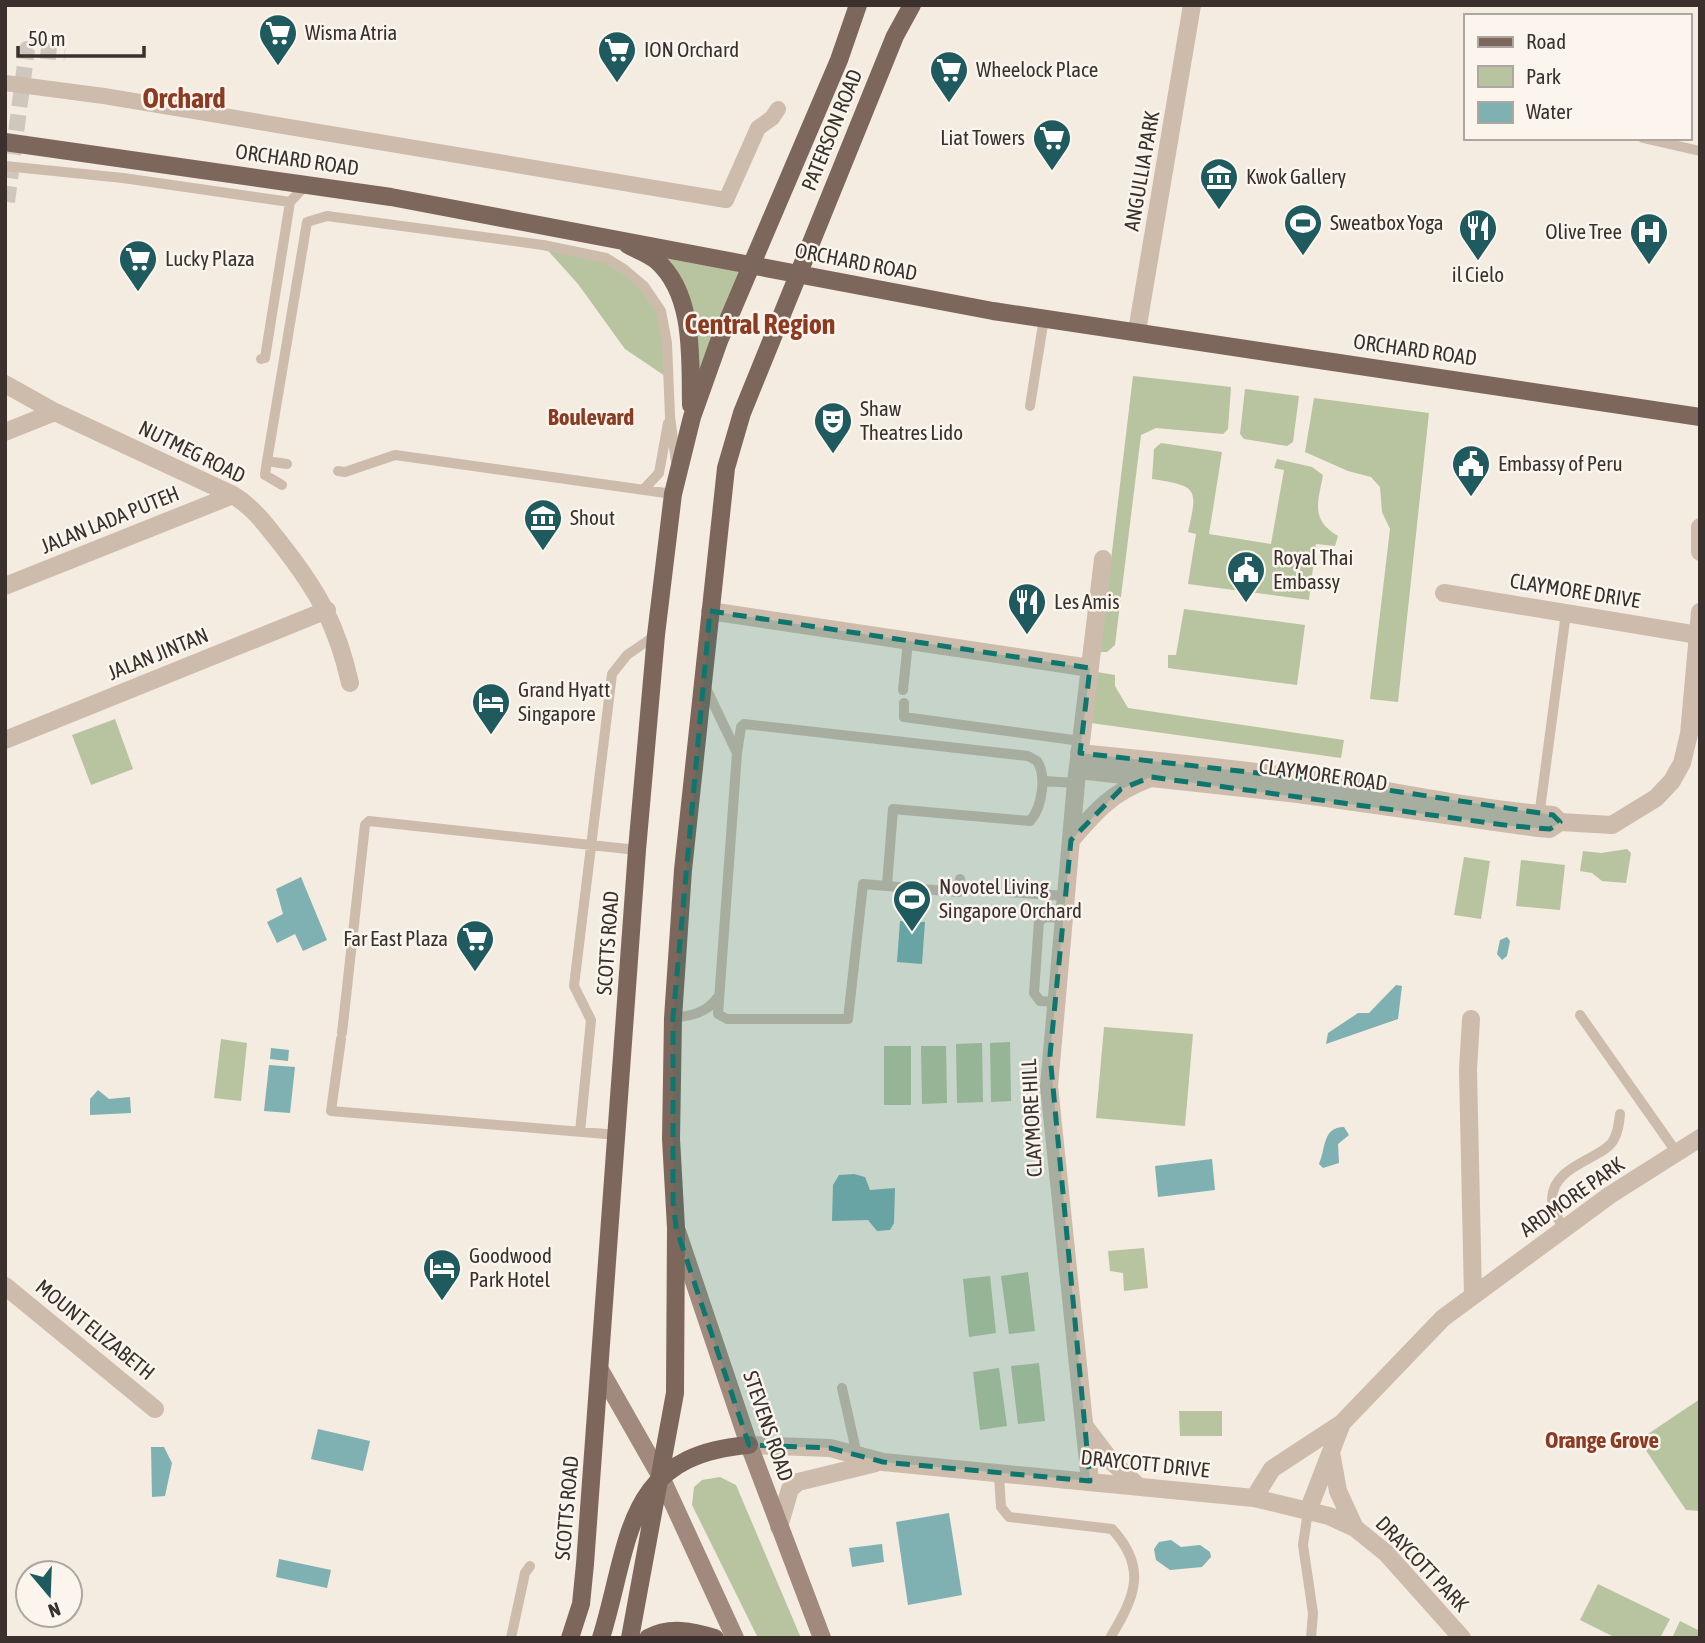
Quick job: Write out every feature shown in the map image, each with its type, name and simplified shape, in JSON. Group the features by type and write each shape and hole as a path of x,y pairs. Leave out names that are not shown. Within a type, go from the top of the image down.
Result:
{"main road":[{"name":"PATERSON ROAD","path":"754,263 839,60 858,5"},
{"name":"PATERSON ROAD","path":"798,274 895,36 912,5"},
{"name":"ORCHARD ROAD","path":"5,142 307,185 613,237 754,263 798,274 1044,318 1700,417"},
{"path":"613,237 655,260 671,276 679,294 689,342 692,417"},
{"name":"SCOTTS ROAD","path":"570,1638 581,1604 638,850 656,635 673,494 692,417 719,341 754,263"},
{"path":"630,1638 676,1393 676,1228 671,1139 673,1018 682,870 726,468 742,414 798,274"},
{"name":"STEVENS ROAD","path":"676,1228 749,1446 822,1638"},
{"path":"600,1370 661,1477 735,1638"},
{"path":"601,1638 632,1521 647,1492 682,1461 723,1448 749,1446"},
{"path":"648,1638 672,1630 692,1631 715,1638"}],"street":[{"name":"ANGULLIA PARK","path":"1137,331 1176,113 1189,10"},
{"path":"5,83 104,96 726,200 758,128 772,118 778,109"},
{"name":"NUTMEG ROAD","path":"5,384 55,412 233,495 253,508 312,585 327,610 341,645 350,683"},
{"path":"5,432 55,412"},
{"name":"JALAN LADA PUTEH","path":"5,586 233,495"},
{"path":"1700,527 1700,552"},
{"name":"CLAYMORE HILL","path":"1090,1480 1048,1086 1065,896 1103,559"},
{"name":"CLAYMORE DRIVE","path":"1444,593 1698,635"},
{"name":"JALAN JINTAN","path":"5,740 327,610"},
{"path":"710,611 1090,668"},
{"name":"CLAYMORE ROAD","path":"1079,762 1224,767 1539,821 1550,829 1560,822 1612,824 1630,816 1663,792 1682,763 1696,687 1700,612"},
{"name":"CLAYMORE ROAD","path":"1079,762 1152,777 1539,821"},
{"path":"1071,840 1104,803 1121,789 1152,777"},
{"path":"1254,1498 1272,1469 1342,1423 1417,1343 1443,1318 1473,1296 1468,1070 1471,1018"},
{"name":"ARDMORE PARK","path":"1473,1296 1610,1195 1700,1139"},
{"name":"MOUNT ELIZABETH","path":"5,1286 155,1409"},
{"path":"1308,1511 1342,1423"},
{"path":"1084,1425 1111,1461 1138,1486"},
{"name":"DRAYCOTT DRIVE","path":"749,1446 830,1448 883,1462 1254,1498 1308,1511"},
{"path":"1331,1452 1338,1491 1355,1528"},
{"name":"DRAYCOTT DRIVE","path":"779,1527 790,1489 798,1482 811,1476 883,1462"},
{"name":"DRAYCOTT PARK","path":"1308,1511 1329,1516 1355,1528 1386,1553 1462,1638"}],"lane":[{"path":"1652,140 1700,151"},
{"path":"5,166 112,177 290,202"},
{"path":"261,359 265,358 290,202 307,185"},
{"path":"282,485 265,475 267,461 307,222 327,216 543,245 606,258 643,286 661,311 667,343 670,417 678,470"},
{"path":"1030,407 1044,318"},
{"path":"644,489 659,472 670,417"},
{"path":"338,471 345,472 395,455 673,494"},
{"path":"267,461 287,464"},
{"path":"1539,821 1566,613"},
{"path":"580,1132 591,1020 574,986 612,674 626,656 656,635"},
{"path":"903,690 908,642"},
{"path":"703,682 737,754"},
{"path":"904,703 904,717 1079,762"},
{"path":"887,886 893,809 968,819 1015,823 1030,821 1035,816 1042,780 1040,765 1028,756 744,724 741,727 737,754 718,998 719,1014 727,1019 848,1019 863,884 958,892 960,879"},
{"path":"1042,780 1079,762"},
{"path":"618,1135 331,1111 365,825 369,821 638,850"},
{"path":"1008,888 1065,896"},
{"path":"673,1018 701,1012 711,1007 718,998"},
{"path":"1580,1015 1677,1153"},
{"path":"1563,1230 1552,1200 1555,1189 1563,1175 1612,1144 1620,1114"},
{"path":"842,1388 857,1455"},
{"path":"999,1475 1001,1507 1009,1517 1112,1529 1126,1545 1135,1568 1133,1594 1110,1638"},
{"path":"1308,1511 1303,1545 1312,1614 1311,1638"},
{"path":"511,1638 525,1573 530,1566"}],"highlighted area":[{"path":"710,611 1090,668 1080,753 1328,781 1553,815 1560,822 1550,829 1512,826 1151,777 1121,789 1071,840 1050,1055 1090,1481 883,1462 830,1448 749,1445 676,1228 673,1201 673,1018"}],"green space":[{"path":"613,237 754,263 692,417 689,342 671,277"},
{"path":"543,245 606,258 624,269 661,311 668,378 625,349 578,284"},
{"path":"1133,376 1231,387 1228,429 1223,434 1156,428 1141,435 1115,645 1107,652 1100,652"},
{"path":"1245,389 1299,396 1293,442 1287,446 1244,439 1240,434"},
{"path":"1314,398 1429,413 1398,702 1370,699 1390,529 1382,512 1380,487 1371,477 1348,471 1305,452"},
{"path":"1161,443 1222,452 1209,534 1271,544 1284,470 1274,468 1277,459 1312,467 1323,475 1318,510 1323,523 1338,536 1335,546 1316,544 1309,600 1188,584 1196,534 1188,532 1193,498 1186,487 1152,479 1154,449"},
{"path":"1184,609 1305,625 1297,685 1168,668 1168,655 1176,655"},
{"path":"1097,672 1115,675 1115,686 1128,708 1344,740 1341,758 1091,723"},
{"path":"115,719 133,769 91,785 72,735"},
{"path":"1627,849 1631,853 1626,883 1602,881 1592,873 1580,871 1583,851 1601,853"},
{"path":"1464,857 1490,861 1481,919 1454,915"},
{"path":"1521,860 1565,865 1560,910 1516,906"},
{"path":"1104,1027 1193,1034 1185,1126 1096,1118"},
{"path":"221,1039 247,1043 241,1101 214,1098"},
{"path":"1010,1042 1011,1101 991,1102 990,1043"},
{"path":"982,1043 983,1102 957,1103 956,1044"},
{"path":"884,1046 911,1046 911,1105 884,1105"},
{"path":"921,1046 946,1046 947,1103 922,1104"},
{"path":"1144,1248 1148,1288 1124,1291 1123,1273 1110,1271 1108,1251"},
{"path":"1028,1272 1035,1331 1009,1334 1001,1276"},
{"path":"990,1276 996,1333 969,1337 963,1279"},
{"path":"1039,1363 1045,1421 1018,1424 1011,1366"},
{"path":"999,1368 1007,1426 980,1430 973,1372"},
{"path":"1700,1399 1700,1511 1686,1510 1639,1440"},
{"path":"1179,1411 1222,1411 1222,1436 1180,1436"},
{"path":"720,1477 736,1485 801,1638 758,1638 692,1505 694,1487 702,1480"},
{"path":"1598,1584 1670,1619 1660,1638 1616,1638 1580,1620"},
{"path":"1680,1621 1700,1631 1700,1638 1672,1638"}],"water":[{"path":"301,877 327,940 303,951 295,934 277,943 267,922 283,914 276,889"},
{"name":"Novotel Living Singapore Orchard","path":"900,921 925,922 922,964 897,962"},
{"path":"1507,937 1510,941 1507,956 1502,960 1497,954 1500,940"},
{"path":"1396,985 1402,986 1398,1019 1326,1044 1328,1033 1358,1013 1369,1013"},
{"path":"271,1048 289,1050 288,1061 270,1059"},
{"path":"269,1065 295,1067 290,1113 264,1111"},
{"path":"98,1090 109,1099 130,1097 131,1113 90,1115 90,1099"},
{"path":"1344,1127 1349,1135 1338,1144 1339,1163 1323,1168 1319,1164 1328,1135 1337,1128"},
{"path":"1212,1159 1215,1190 1158,1197 1155,1166"},
{"path":"854,1174 865,1177 870,1190 895,1188 894,1223 890,1230 877,1231 868,1220 832,1221 833,1185 839,1175"},
{"path":"318,1429 370,1441 363,1471 311,1459"},
{"path":"151,1447 164,1447 172,1463 165,1496 152,1497"},
{"path":"949,1513 962,1595 908,1605 896,1522"},
{"path":"1171,1540 1181,1547 1200,1545 1210,1552 1211,1557 1202,1567 1170,1570 1156,1560 1154,1549 1159,1542"},
{"path":"882,1544 884,1562 852,1567 849,1548"},
{"path":"279,1559 331,1570 327,1588 276,1577"}],"tunnel":[{"path":"7,202 27,49 65,53"}],"place":[{"name":"Wisma Atria","path":"278,67"},
{"name":"ION Orchard","path":"617,84"},
{"name":"Wheelock Place","path":"949,104"},
{"name":"Liat Towers","path":"1052,172"},
{"name":"Kwok Gallery","path":"1219,211"},
{"name":"Sweatbox Yoga","path":"1303,257"},
{"name":"il Cielo","path":"1478,262"},
{"name":"Olive Tree","path":"1649,266"},
{"name":"Lucky Plaza","path":"138,293"},
{"name":"Shaw Theatres Lido","path":"833,455"},
{"name":"Embassy of Peru","path":"1471,498"},
{"name":"Shout","path":"543,552"},
{"name":"Royal Thai Embassy","path":"1246,604"},
{"name":"Les Amis","path":"1027,636"},
{"name":"Grand Hyatt Singapore","path":"491,736"},
{"name":"Novotel Living Singapore Orchard","path":"912,933"},
{"name":"Far East Plaza","path":"475,973"},
{"name":"Goodwood Park Hotel","path":"442,1302"}],"district":[{"name":"Orchard","path":"184,98"},
{"name":"Central Region","path":"760,324"},
{"name":"Boulevard","path":"591,417"},
{"name":"Orange Grove","path":"1602,1440"}]}
